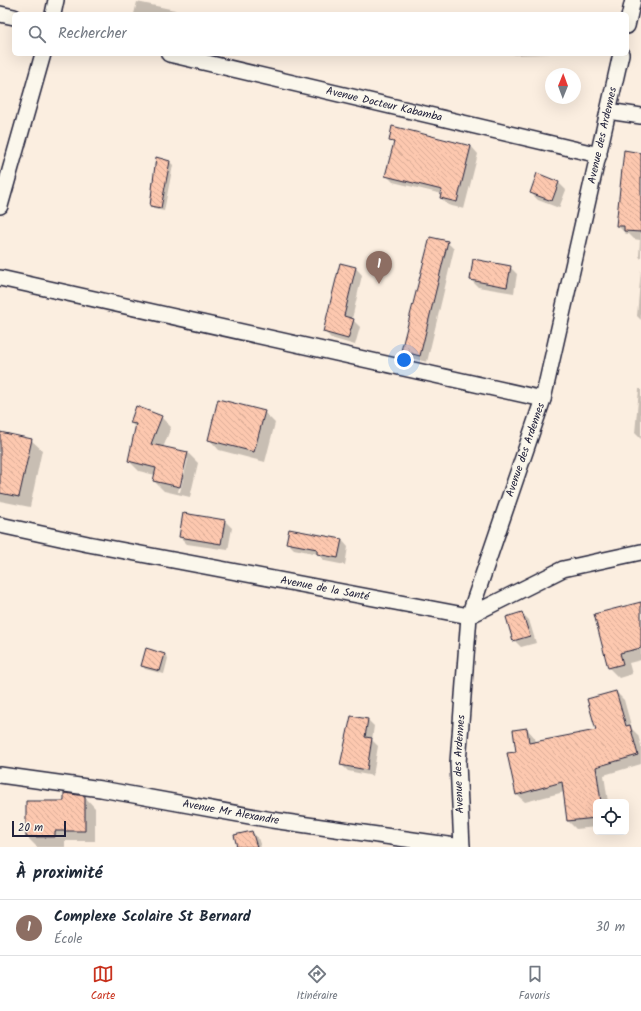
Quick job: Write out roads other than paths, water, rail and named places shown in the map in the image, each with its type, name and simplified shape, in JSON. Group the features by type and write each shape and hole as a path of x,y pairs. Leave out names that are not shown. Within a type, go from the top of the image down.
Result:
{"street":[{"path":"53,12 56,0"},
{"path":"629,17 633,0"},
{"path":"0,14 12,17"},
{"path":"0,206 42,56"},
{"name":"Avenue Docteur Kabamba","path":"178,56 599,155"},
{"name":"Avenue des Ardennes","path":"462,847 458,762 469,616 544,400 621,56"},
{"path":"608,111 641,116"},
{"path":"0,278 544,400"},
{"name":"Avenue de la Santé","path":"0,525 88,544 469,616"},
{"path":"469,616 563,570 641,552"},
{"name":"Avenue Mr Alexandre","path":"0,775 101,789 272,820 462,847"}],"place":[{"name":"Complexe Scolaire St Bernard","path":"379,284"}]}
